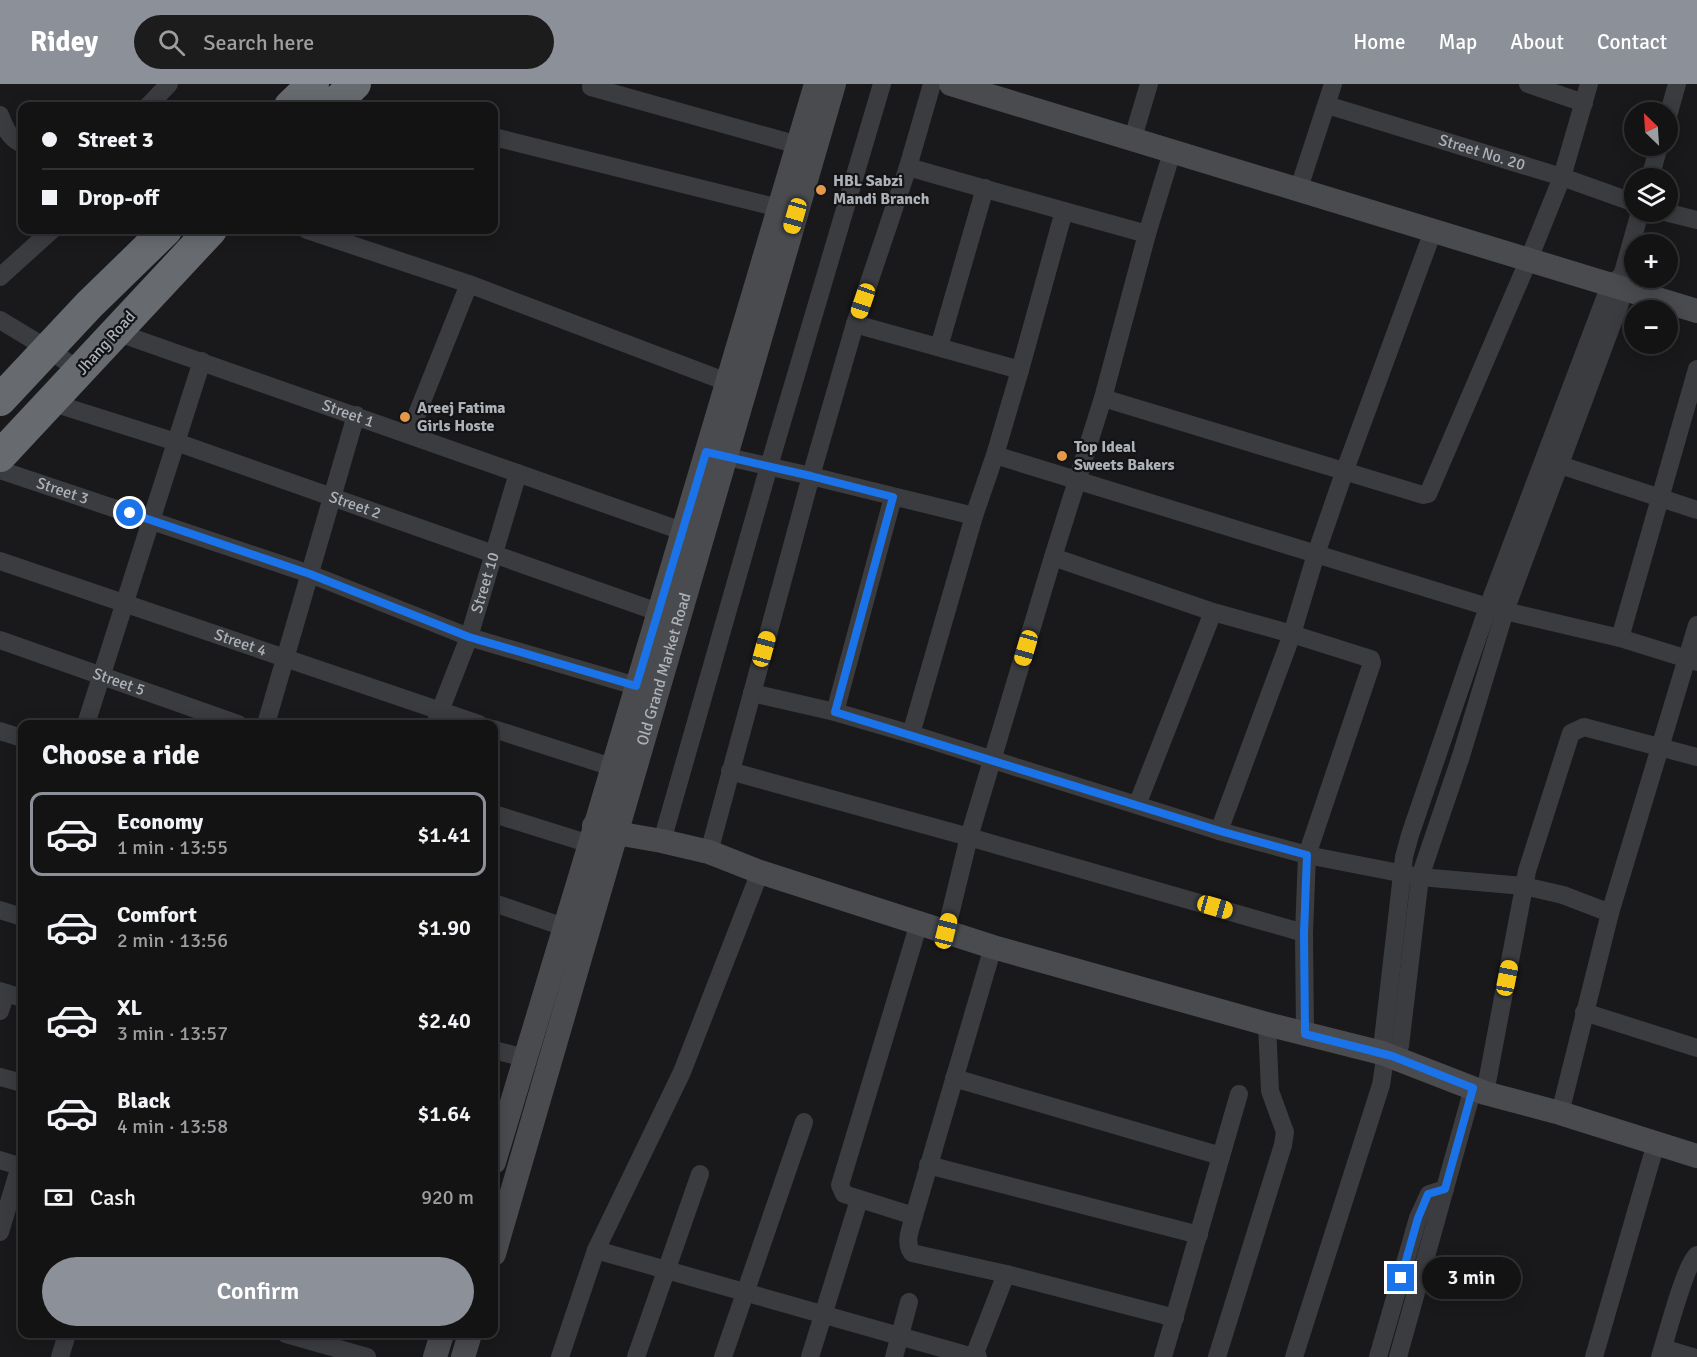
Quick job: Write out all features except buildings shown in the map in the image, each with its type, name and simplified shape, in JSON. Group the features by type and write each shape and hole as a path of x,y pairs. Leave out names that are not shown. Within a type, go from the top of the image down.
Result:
{"highway":[{"path":"294,102 313,84"},
{"path":"336,102 355,84"},
{"path":"0,399 89,305 162,234"},
{"name":"Jhang Road","path":"0,456 207,234"}],"street":[{"path":"152,102 169,84"},
{"name":"Old Grand Market Road","path":"498,1131 525,1058 564,927 600,834 612,767 682,531 715,454 727,382 816,84"},
{"name":"Old Grand Market Road","path":"498,1238 600,834 715,454 834,84"},
{"path":"662,841 769,466 882,84"},
{"path":"709,852 811,476 855,324 908,167 932,84"},
{"path":"951,84 1298,191 1618,284 1697,311"},
{"path":"1132,141 1149,84"},
{"path":"1298,191 1333,84"},
{"path":"1528,84 1584,103"},
{"path":"1103,398 1423,495 1428,494 1562,177 1589,84"},
{"path":"1672,102 1677,84"},
{"path":"599,87 798,145"},
{"name":"Street No. 20","path":"1327,105 1562,177 1624,199"},
{"path":"0,115 6,131 18,142"},
{"path":"498,138 779,208"},
{"path":"946,931 969,837 1103,398 1147,234 1172,152"},
{"path":"908,167 1147,234"},
{"path":"939,347 985,188"},
{"path":"910,734 974,516 995,455 1064,211"},
{"path":"1678,215 1697,220"},
{"path":"1294,1357 1381,1085 1386,1058 1400,1046 1411,876 1404,857 1410,835 1552,463 1618,284 1637,222"},
{"path":"1220,831 1292,634 1345,470 1433,231"},
{"path":"0,277 48,234"},
{"path":"319,234 469,284 727,382"},
{"path":"409,434 469,284"},
{"path":"0,320 80,371"},
{"path":"855,324 1020,370"},
{"name":"Street 1","path":"116,332 682,531"},
{"path":"87,720 202,361"},
{"path":"1620,638 1697,369"},
{"name":"Street 2","path":"50,402 176,442 658,612"},
{"path":"267,720 356,416"},
{"path":"715,454 974,516"},
{"path":"995,455 1496,609 1620,638 1692,660"},
{"path":"1552,463 1697,510"},
{"name":"Street 3","path":"0,470 310,574 469,637 636,686"},
{"name":"Street 10","path":"437,718 469,637 519,473"},
{"path":"835,712 893,497"},
{"path":"1053,557 1213,612 1368,657 1372,663 1307,855 1304,933 1305,1034"},
{"name":"Street 4","path":"0,561 286,657 437,718"},
{"path":"1137,805 1213,612"},
{"path":"1560,1113 1610,913 1659,746 1692,660 1697,625"},
{"name":"Street 5","path":"0,640 227,720"},
{"path":"752,693 835,712 1220,831 1307,855 1411,876 1524,886 1563,896 1610,913"},
{"path":"1398,1357 1445,1189 1479,1090 1524,886 1571,733 1584,727 1697,757"},
{"path":"498,730 612,767"},
{"path":"0,731 18,737"},
{"path":"730,771 1304,933"},
{"path":"498,815 600,834 662,841 709,852 760,872 993,947 1386,1058 1479,1090 1697,1156"},
{"path":"560,1357 596,1250 682,1071 760,872"},
{"path":"498,904 564,927"},
{"path":"0,910 18,916"},
{"path":"914,1216 844,1194 840,1185 919,922"},
{"path":"993,947 914,1216 908,1242 912,1253 1006,1274 1175,1318"},
{"path":"0,1011 10,994"},
{"path":"1584,1012 1697,1048"},
{"path":"1217,1357 1286,1132 1270,1091 1267,1024"},
{"path":"498,1051 525,1058"},
{"path":"0,1077 18,1082"},
{"path":"954,1078 1221,1156"},
{"path":"1163,1357 1239,1094"},
{"path":"723,1357 804,1122"},
{"path":"1594,1357 1656,1143"},
{"path":"0,1160 18,1166"},
{"path":"928,1165 1199,1234"},
{"path":"636,1357 700,1174"},
{"path":"0,1232 18,1176"},
{"path":"1378,1357 1418,1218 1428,1194 1445,1189"},
{"path":"810,1357 859,1200"},
{"path":"596,1250 975,1357 1006,1274"},
{"path":"1693,1357 1662,1353 1693,1258 1697,1255"},
{"path":"894,1357 909,1302"},
{"path":"60,1357 66,1338"},
{"path":"300,1338 367,1357"},
{"path":"435,1357 441,1338"},
{"path":"464,1357 469,1338"}],"place":[{"name":"HBL Sabzi Mandi Branch","path":"821,190"},
{"name":"Areej Fatima Girls Hoste","path":"405,417"},
{"name":"Top Ideal Sweets Bakers","path":"1062,456"}],"route":[{"path":"130,513 310,574 469,637 636,686 706,452 893,497 835,712 1220,831 1307,855 1304,933 1305,1034 1392,1056 1473,1088 1445,1189 1428,1194 1418,1218 1401,1278"}]}
